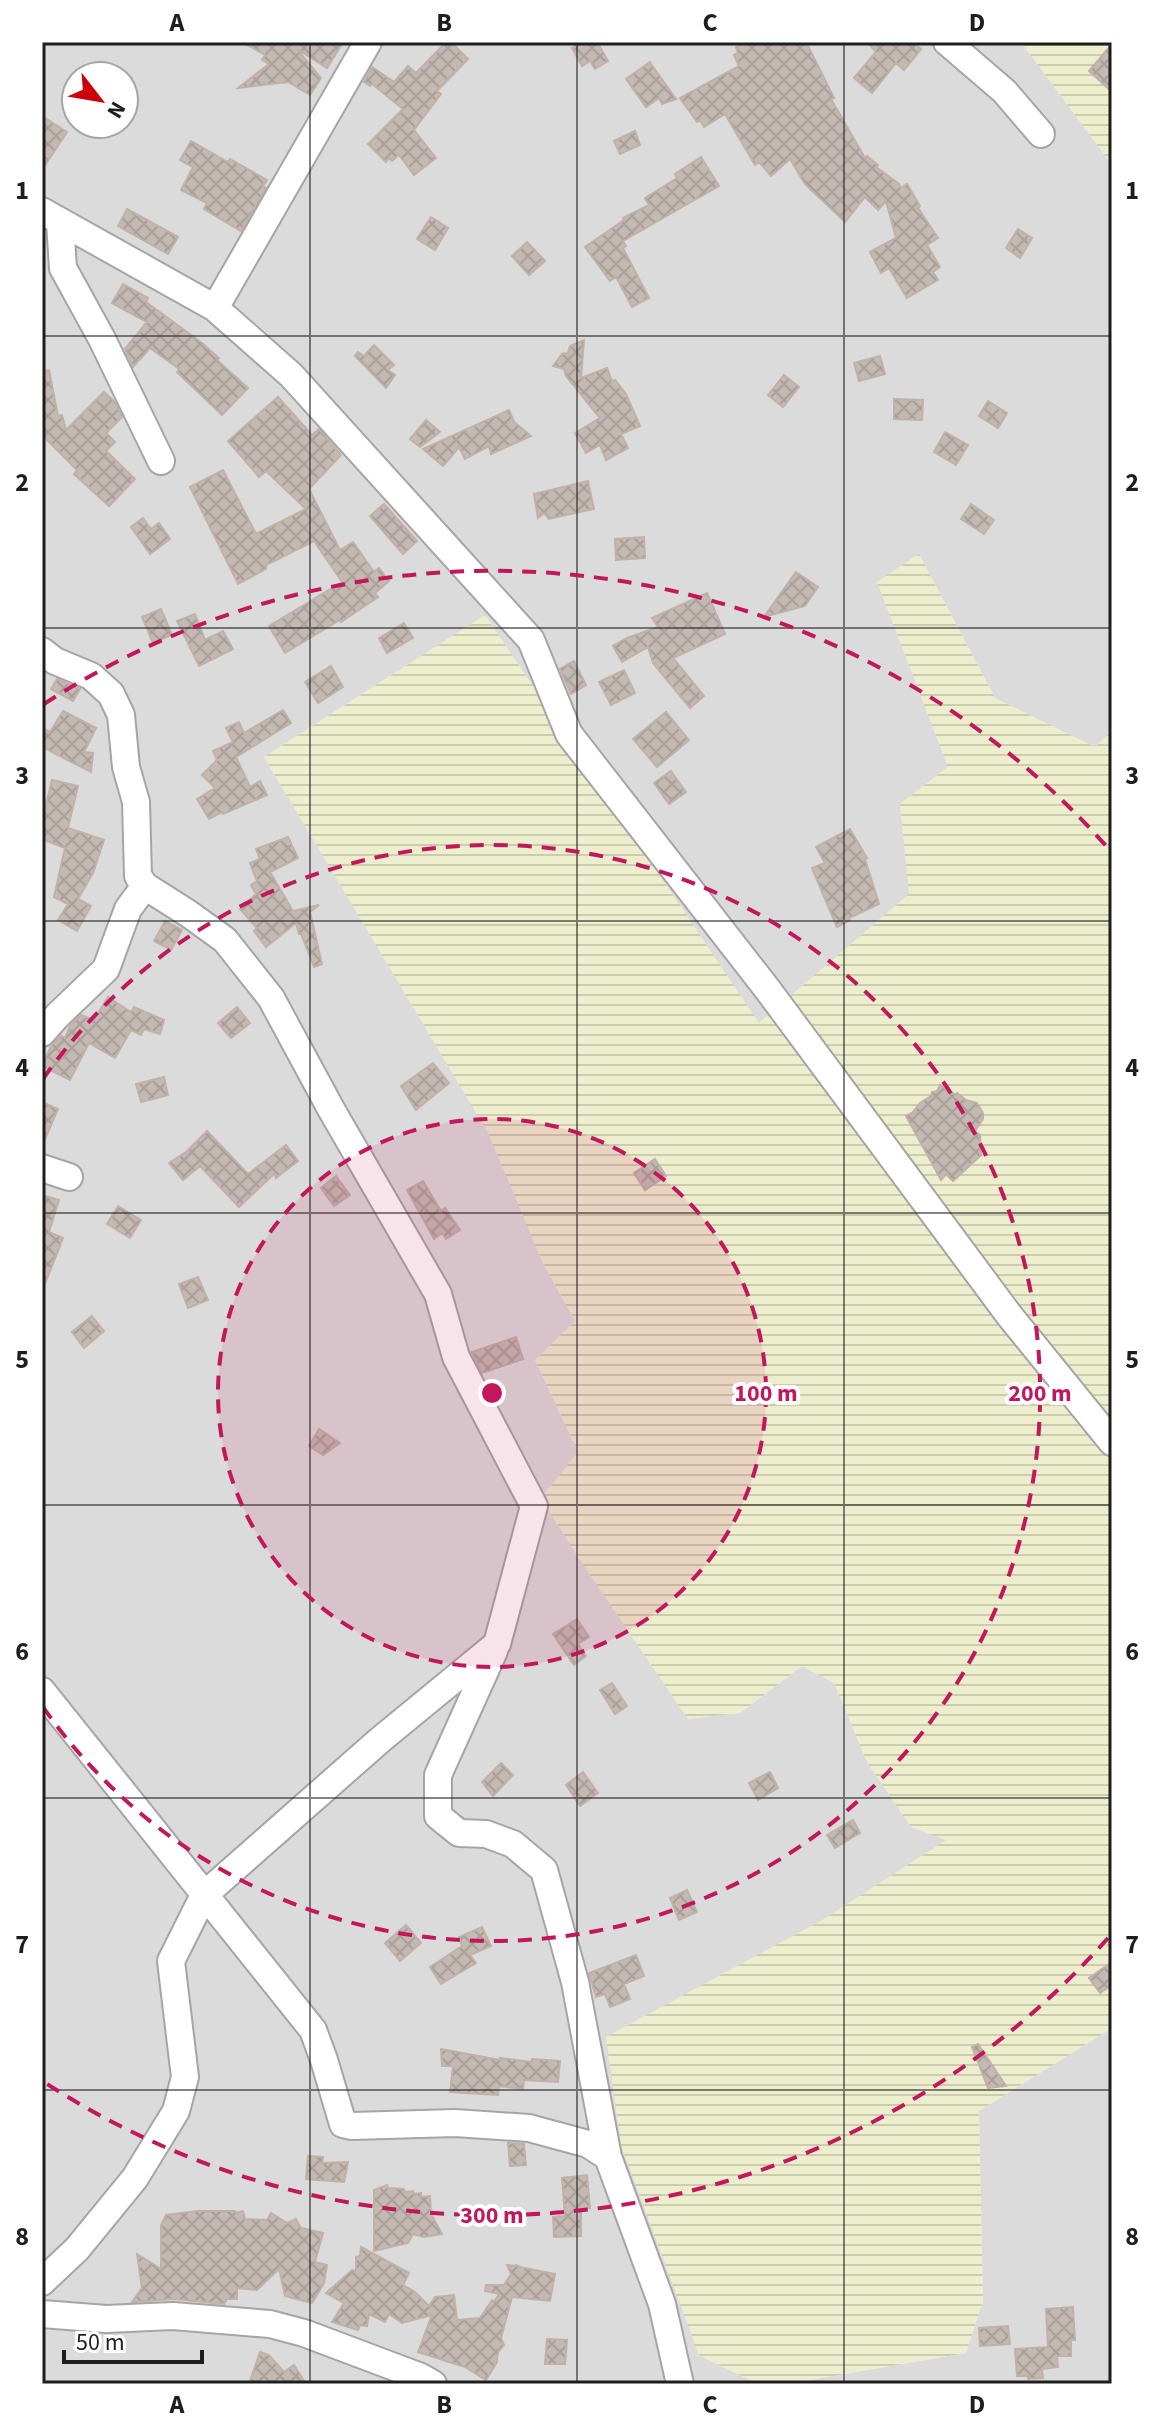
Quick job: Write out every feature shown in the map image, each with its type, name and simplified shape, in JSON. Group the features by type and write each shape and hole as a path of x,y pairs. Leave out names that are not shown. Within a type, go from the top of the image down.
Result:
{"street":[{"path":"215,308 368,42"},
{"path":"947,42 1004,91 1041,134"},
{"path":"47,214 215,308 291,375 531,640 569,734 768,990 1009,1315 1112,1442"},
{"path":"47,214 63,268 102,339 161,461"},
{"path":"46,663 91,676 111,694 121,715 126,767 136,802 138,876 145,886 225,940 271,998 438,1294 456,1357 534,1506 497,1644 438,1775 438,1816 459,1833 486,1834 513,1844 544,1870 575,1982 608,2157 662,2304 680,2384"},
{"path":"42,1033 106,969 128,909 145,886"},
{"path":"42,1168 69,1177"},
{"path":"42,2282 77,2249 135,2178 176,2111 185,2077 171,1961 204,1895 380,1740 497,1644"},
{"path":"42,1691 313,2030 343,2124 455,2123 529,2128 588,2144 608,2157"},
{"path":"42,2314 106,2319 173,2316 270,2324 304,2333 433,2384"}],"shaded area":[{"path":"42,42 1021,42 1112,165 1112,730 1095,748 995,698 919,554 878,582 948,767 900,804 910,893 759,1024 485,615 264,757 489,1133 543,1263 575,1321 535,1360 578,1452 541,1498 578,1557 688,1719 740,1713 802,1666 834,1683 868,1764 947,1840 824,1919 698,2355 758,2384 42,2384"},
{"path":"1112,2028 1112,2384 787,2384 966,2353 983,2301 979,2111"}],"green space":[{"path":"1021,42 1112,42 1112,165"},
{"path":"919,554 995,698 1095,747 1112,730 1112,2028 979,2111 983,2301 966,2353 787,2384 758,2384 699,2355 621,2145 606,2037 824,1919 946,1840 911,1827 868,1764 834,1683 802,1666 740,1713 688,1719 578,1557 541,1498 578,1452 535,1360 575,1321 543,1263 488,1133 264,757 485,615 759,1023 909,894 900,804 948,767 877,582"}],"building":[{"path":"242,42 343,42 327,68 297,49 321,78 310,95 288,82 238,88 269,64 262,60 265,55"},
{"path":"446,42 448,45 451,42 468,59 437,91 441,94 414,130 436,158 414,175 399,155 386,162 368,144 403,109 372,84 370,86 364,82 372,67 394,82 408,66 416,73"},
{"path":"572,42 597,42 608,61 595,69 590,61 582,66"},
{"path":"745,42 806,42 834,98 831,99 865,158 867,156 878,165 876,167 901,188 907,184 920,206 918,208 938,238 927,245 940,267 933,272 938,280 907,298 889,268 881,273 870,252 896,238 886,201 878,210 865,197 845,222 805,184 790,159 771,176 759,162 755,165 725,114 704,127 700,120 697,122 680,98 739,66 734,55 738,53 736,47"},
{"path":"867,42 913,42 921,49 904,70 896,63 872,93 854,78 876,52"},
{"path":"1112,44 1112,92 1089,71"},
{"path":"650,62 676,99 662,104 659,98 646,107 626,79"},
{"path":"42,116 60,128 62,140 42,170"},
{"path":"635,131 640,145 620,154 614,141"},
{"path":"191,141 267,180 263,186 266,188 241,231 204,209 207,203 181,190 193,167 180,160"},
{"path":"701,157 719,186 623,241 626,246 623,248 649,298 632,307 616,277 610,281 585,247 623,218 649,205 645,198 677,178 675,174"},
{"path":"127,209 178,237 168,254 118,226"},
{"path":"431,217 448,228 435,250 417,239"},
{"path":"1018,229 1032,238 1020,258 1006,248"},
{"path":"527,242 545,261 529,275 512,256"},
{"path":"123,284 148,298 146,302 202,343 248,388 222,415 177,372 179,369 150,348 133,367 125,349 147,322 112,303"},
{"path":"584,340 581,378 607,368 612,381 615,380 626,394 640,426 621,434 628,448 606,460 600,445 586,453 575,433 600,418 566,376 564,369 553,366 562,354 568,353 570,346"},
{"path":"374,345 394,365 388,370 395,375 386,388 355,356 358,352 364,356"},
{"path":"880,356 885,374 859,381 854,363"},
{"path":"49,370 58,416 62,415 66,430 104,392 115,402 122,417 106,433 115,442 106,451 135,479 109,506 74,474 77,470 42,435 42,371"},
{"path":"784,375 799,387 783,407 768,395"},
{"path":"278,397 312,435 319,429 341,455 309,489 340,550 353,542 374,572 379,568 389,581 375,593 378,597 285,653 269,626 342,582 314,541 266,565 266,569 238,584 190,487 223,470 256,534 306,509 266,471 259,477 228,441"},
{"path":"894,399 923,400 922,420 894,419"},
{"path":"988,401 1007,413 998,428 979,416"},
{"path":"509,410 514,422 531,436 491,454 489,446 465,459 459,447 443,466 423,449"},
{"path":"426,420 440,432 420,447 410,439"},
{"path":"945,432 968,445 956,465 934,452"},
{"path":"588,481 594,509 549,519 544,513 538,518 534,494"},
{"path":"384,504 417,541 403,554 370,516"},
{"path":"971,504 994,520 984,534 961,519"},
{"path":"143,518 151,529 159,523 170,539 150,554 131,527"},
{"path":"644,537 645,558 616,560 615,539"},
{"path":"796,572 818,587 805,606 764,617"},
{"path":"707,593 725,634 673,658 704,696 690,708 653,663 648,647 622,662 613,646 658,627 652,618"},
{"path":"161,609 172,635 153,643 142,617"},
{"path":"195,614 205,640 223,631 233,649 199,666 177,621"},
{"path":"404,623 413,638 387,653 379,638"},
{"path":"574,661 586,685 571,694 560,669"},
{"path":"331,666 343,687 318,703 305,682"},
{"path":"624,670 635,693 611,705 599,682"},
{"path":"57,679 80,689 73,701 51,689"},
{"path":"283,710 291,723 236,757 250,787 260,781 267,795 209,819 197,799 215,788 202,775 217,760 213,751 233,742 226,728 239,722 244,733"},
{"path":"63,711 96,728 84,752 93,753 91,772 42,747 42,728 50,732"},
{"path":"666,712 689,740 657,767 633,739"},
{"path":"671,771 686,792 669,804 654,783"},
{"path":"52,780 78,786 68,828 104,840 93,873 78,899 91,906 77,931 58,920 68,904 54,897 65,848 42,839 42,821"},
{"path":"850,829 867,858 879,904 837,927 812,868 825,863 816,847"},
{"path":"288,837 298,858 270,872 293,911 319,905 310,912 322,964 314,967 296,923 266,947 254,931 257,928 240,909 256,894 251,885 257,881 250,863 260,859 256,849"},
{"path":"165,921 182,930 171,950 154,941"},
{"path":"108,997 131,1012 134,1007 164,1020 160,1034 144,1029 141,1035 131,1030 115,1058 89,1043 70,1080 42,1066 51,1046 61,1036 65,1038 70,1026 81,1015 94,1020"},
{"path":"237,1007 250,1023 231,1038 218,1023"},
{"path":"433,1063 449,1083 416,1110 401,1086"},
{"path":"164,1077 168,1095 141,1102 136,1084"},
{"path":"940,1085 977,1103 983,1113 983,1119 975,1131 980,1135 981,1155 953,1181 946,1174 941,1180 906,1116 937,1091"},
{"path":"42,1102 58,1109 42,1146"},
{"path":"207,1131 248,1174 286,1145 298,1161 276,1178 274,1174 239,1207 200,1166 183,1180 169,1163 186,1152"},
{"path":"655,1159 666,1176 645,1190 634,1173"},
{"path":"336,1176 350,1195 334,1206 321,1188"},
{"path":"423,1181 441,1211 445,1208 460,1230 446,1239 442,1233 434,1239 407,1190"},
{"path":"42,1195 59,1200 49,1232 63,1238 43,1289"},
{"path":"118,1206 141,1220 130,1238 107,1224"},
{"path":"198,1277 208,1300 188,1308 179,1284"},
{"path":"92,1316 104,1331 84,1348 72,1332"},
{"path":"516,1337 523,1359 482,1373 472,1352"},
{"path":"319,1429 340,1443 323,1455 309,1446"},
{"path":"577,1619 589,1637 578,1644 586,1656 574,1665 553,1634"},
{"path":"612,1683 627,1706 615,1714 600,1690"},
{"path":"501,1763 513,1775 493,1796 482,1782"},
{"path":"583,1772 598,1793 580,1806 566,1785"},
{"path":"770,1772 778,1788 758,1800 749,1783"},
{"path":"853,1820 860,1833 835,1848 827,1835"},
{"path":"687,1890 697,1912 679,1920 670,1898"},
{"path":"406,1925 421,1943 400,1961 385,1943"},
{"path":"482,1927 491,1946 470,1955 476,1963 441,1984 430,1967 462,1946 459,1937"},
{"path":"636,1955 644,1976 624,1984 630,1999 610,2007 605,1994 596,1997 589,1973"},
{"path":"1112,1962 1112,1985 1100,1993 1089,1978"},
{"path":"978,2044 1006,2086 988,2088 972,2047"},
{"path":"441,2049 500,2060 560,2061 558,2082 524,2080 523,2089 499,2086 498,2095 450,2092 453,2066 442,2066"},
{"path":"508,2143 524,2144 526,2165 510,2166"},
{"path":"308,2156 323,2157 322,2163 348,2162 344,2182 306,2179"},
{"path":"587,2175 590,2208 581,2208 581,2236 554,2237 553,2217 565,2216 562,2178"},
{"path":"387,2185 388,2188 404,2189 405,2192 421,2193 421,2197 430,2196 431,2214 442,2234 424,2237 413,2234 408,2243 374,2251 374,2190"},
{"path":"243,2211 245,2219 267,2220 271,2213 287,2223 296,2219 301,2228 323,2233 315,2262 327,2265 324,2283 312,2303 285,2296 279,2269 257,2290 237,2288 237,2299 227,2299 224,2304 174,2299 132,2302 142,2288 137,2254 161,2269 161,2225 166,2215"},
{"path":"361,2247 409,2273 403,2285 429,2306 435,2297 454,2295 457,2320 480,2318 499,2294 485,2291 486,2285 504,2285 511,2274 507,2265 555,2274 550,2301 512,2297 501,2338 504,2345 486,2380 465,2367 418,2352 432,2315 402,2323 389,2314 385,2322 369,2314 367,2326 360,2325 358,2330 332,2322 344,2303 326,2293 352,2270 356,2271 356,2257 360,2256"},
{"path":"1073,2307 1075,2340 1071,2340 1071,2356 1057,2356 1058,2367 1042,2369 1043,2378 1017,2376 1015,2349 1048,2347 1046,2309"},
{"path":"1008,2326 1010,2344 980,2346 979,2328"},
{"path":"547,2339 567,2340 565,2364 545,2364"},
{"path":"260,2352 269,2355 284,2372 294,2365 306,2384 249,2384"}]}
